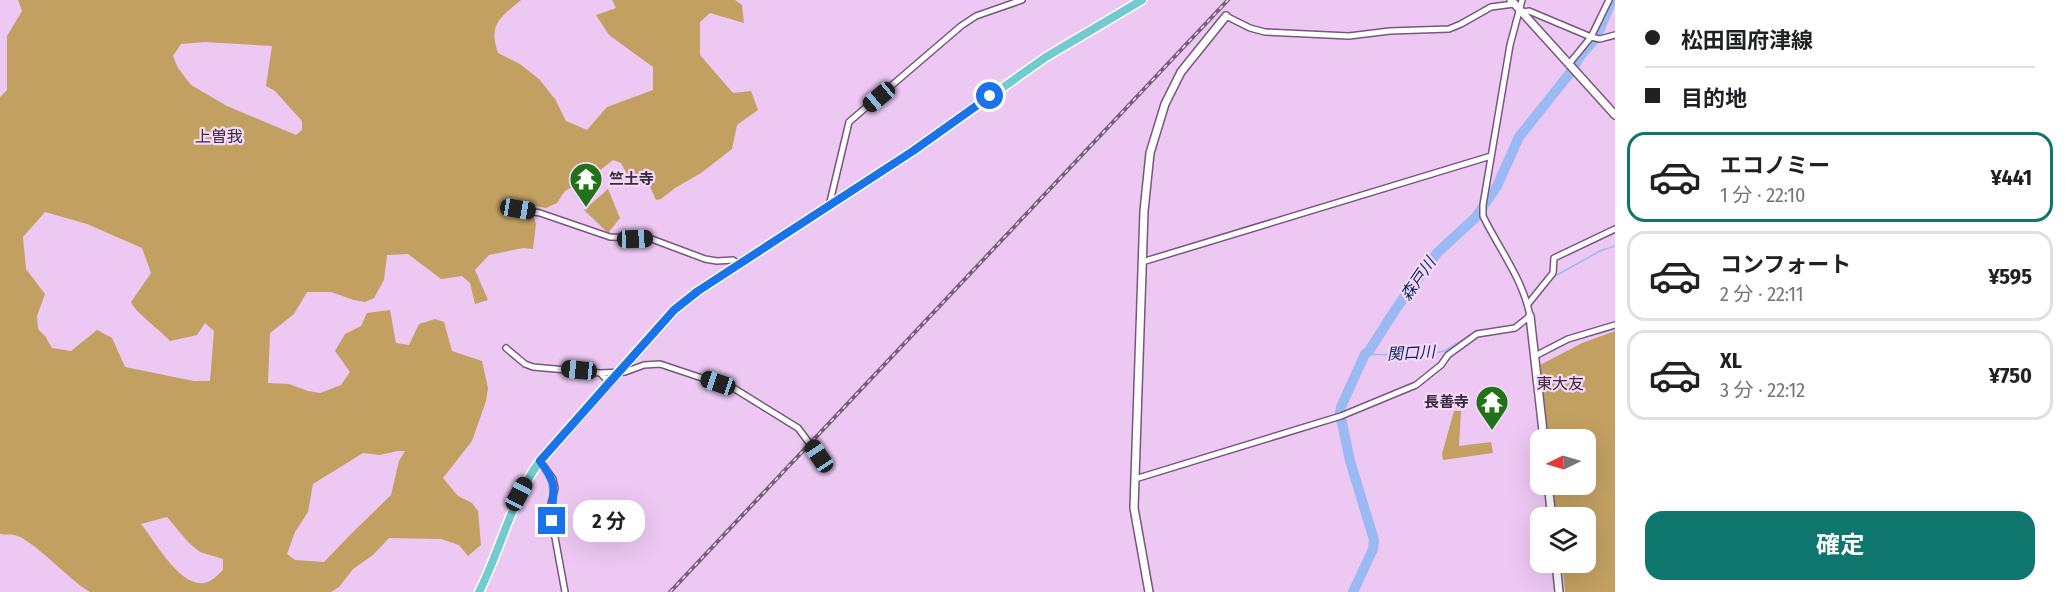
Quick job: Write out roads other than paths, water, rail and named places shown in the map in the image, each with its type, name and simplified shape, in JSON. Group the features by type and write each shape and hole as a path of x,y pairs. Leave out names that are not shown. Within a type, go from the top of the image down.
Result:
{"main road":[{"path":"479,592 519,494 540,461 674,310 698,291 913,151 1046,57 1142,0"}],"street":[{"path":"829,206 849,122 961,26 976,16 1022,0"},
{"path":"1569,64 1592,37 1609,0"},
{"path":"1518,5 1615,116"},
{"path":"1518,5 1491,156 1483,216 1518,279 1528,304 1543,429"},
{"path":"1149,592 1134,508 1144,211 1150,153 1165,104 1181,72 1226,16 1250,28 1265,32 1349,36 1449,28 1491,7 1518,5 1592,37 1615,35"},
{"path":"1142,262 1491,156"},
{"path":"518,209 540,213 610,237 650,238 705,259 733,260 739,264"},
{"path":"1528,304 1553,273 1554,258 1615,229"},
{"path":"1135,479 1340,416 1416,385 1441,365 1448,355 1477,334 1515,328 1530,315"},
{"path":"1535,356 1568,339 1615,325"},
{"path":"506,348 525,364 533,367 600,373 625,372 644,365 660,364 735,389 753,398 798,428 819,456"},
{"path":"636,352 644,365"},
{"path":"600,373 610,382"},
{"path":"540,461 553,479 555,488 551,504 552,521 565,592"},
{"path":"1557,573 1559,592"}],"waterway":[{"name":"森戸川","path":"1353,592 1373,549 1374,540 1350,461 1340,413 1341,407 1365,354 1437,253 1476,217 1497,186 1519,137 1596,38 1612,0"},
{"name":"関口川","path":"1557,275 1600,251 1615,246"},
{"name":"関口川","path":"1512,326 1520,320"},
{"name":"関口川","path":"1365,354 1417,356 1445,351 1476,331 1508,327"}],"railway":[{"path":"670,592 1228,0"}],"place":[{"name":"竺土寺","path":"586,208"},
{"name":"長善寺","path":"1492,431"}],"district":[{"name":"上曽我","path":"219,136"},
{"name":"東大友","path":"1560,383"}]}
